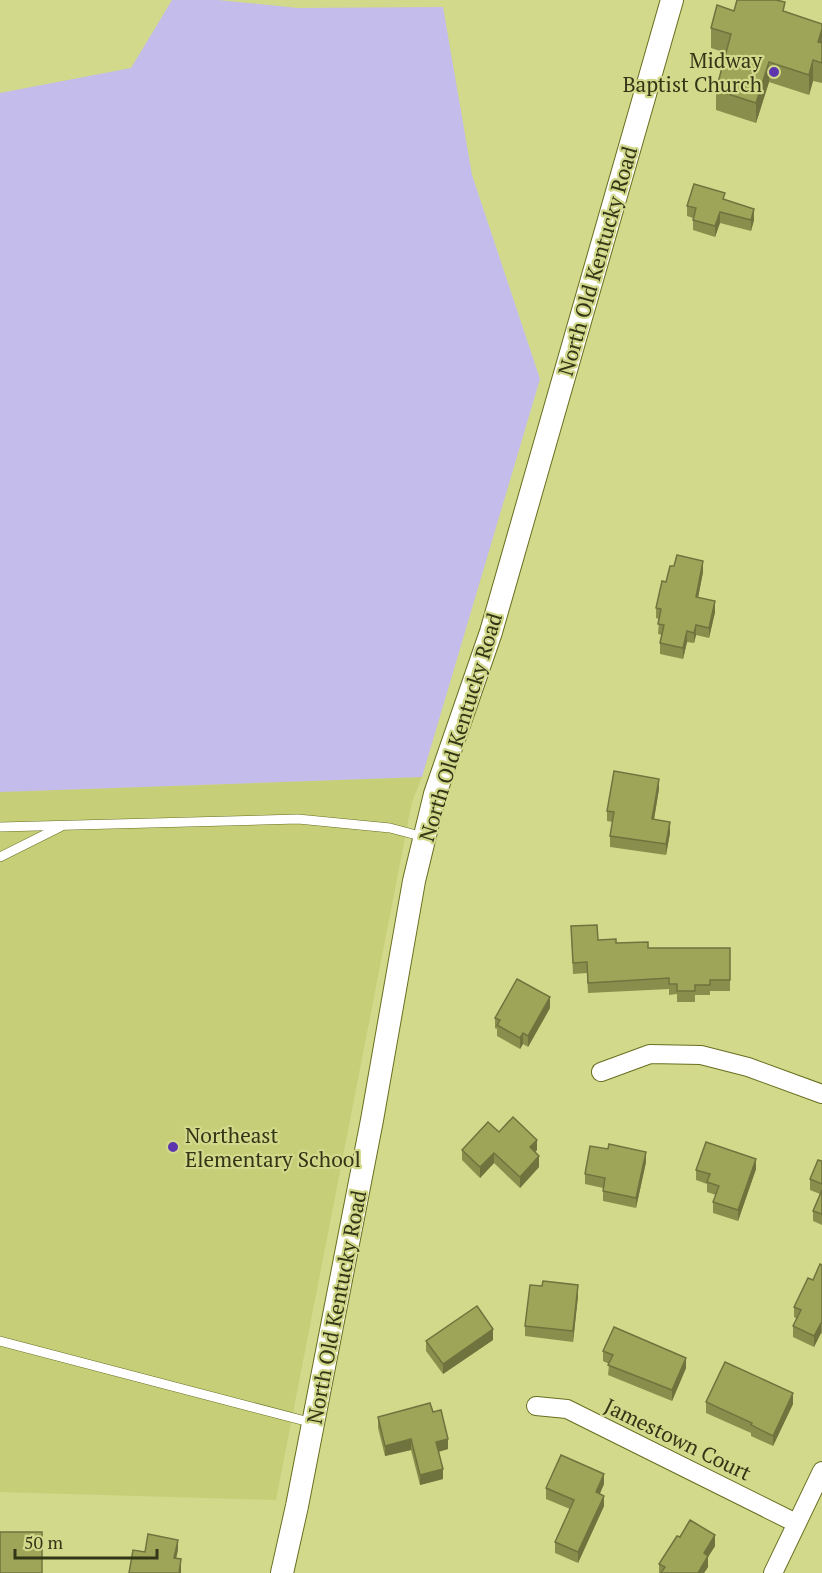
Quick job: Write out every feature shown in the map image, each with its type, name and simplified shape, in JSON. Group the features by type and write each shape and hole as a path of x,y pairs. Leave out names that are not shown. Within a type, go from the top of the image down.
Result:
{"street":[{"name":"North Old Kentucky Road","path":"282,1573 372,1120 414,881 424,837 435,794 491,632 672,0"},
{"path":"601,1072 650,1054 700,1055 748,1067 822,1094"},
{"name":"Jamestown Court","path":"536,1406 567,1409 796,1523"},
{"path":"773,1573 822,1470"}],"lane":[{"path":"0,827 298,819 390,828 424,837"},
{"path":"0,857 62,825"},
{"path":"0,1341 313,1423"}],"shaded area":[{"path":"172,0 218,0 298,8 443,7 472,175 540,379 422,777 0,792 0,93 131,68"},
{"name":"Northeast Elementary School","path":"422,777 412,802 276,1500 0,1492 0,792"}],"building":[{"name":"Midway Baptist Church","path":"737,0 785,2 783,11 822,24 818,42 822,43 822,63 813,60 809,75 769,62 756,103 716,90 731,34 711,28 717,5 734,11"},
{"path":"694,184 725,193 723,199 754,209 751,220 720,212 715,226 693,220 696,208 687,206"},
{"path":"677,555 703,561 696,597 715,601 709,628 696,625 694,633 687,631 683,648 660,643 664,625 658,624 661,609 656,608 662,581 666,582 670,566 674,566"},
{"path":"614,771 659,779 652,819 670,822 666,844 610,836 614,812 607,811"},
{"path":"597,925 598,940 616,939 616,943 648,942 648,948 730,948 730,980 710,980 710,985 695,985 695,991 677,991 677,984 669,984 669,978 588,983 587,962 573,963 571,926"},
{"path":"517,979 550,997 528,1036 523,1033 520,1038 497,1025 500,1020 495,1018"},
{"path":"513,1117 537,1140 530,1147 539,1156 520,1177 494,1153 480,1167 462,1150 488,1122 499,1132"},
{"path":"706,1142 756,1159 738,1210 713,1202 719,1186 707,1182 710,1174 696,1170"},
{"path":"609,1144 646,1152 636,1198 603,1191 605,1178 585,1174 590,1146 608,1149"},
{"path":"818,1160 822,1161 822,1184 810,1179"},
{"path":"822,1190 822,1214 813,1211"},
{"path":"820,1264 822,1265 822,1323 814,1336 793,1326 801,1310 794,1307 808,1278 813,1280"},
{"path":"543,1281 578,1285 573,1331 525,1326 530,1285 542,1286"},
{"path":"477,1306 493,1329 443,1364 426,1341"},
{"path":"614,1327 686,1358 672,1390 608,1365 613,1355 603,1351"},
{"path":"725,1362 793,1393 773,1436 751,1425 752,1423 706,1402"},
{"path":"430,1403 433,1412 441,1410 448,1439 436,1442 443,1469 420,1475 411,1439 385,1446 378,1417"},
{"path":"561,1455 604,1474 596,1492 604,1496 578,1552 555,1542 574,1500 546,1488"},
{"path":"690,1520 715,1535 704,1553 708,1556 698,1573 661,1573 665,1567 659,1564"},
{"path":"0,1532 42,1532 42,1573 0,1573"},
{"path":"148,1534 178,1540 174,1558 181,1559 179,1573 129,1573 133,1550 145,1552"}],"place":[{"name":"Midway Baptist Church","path":"774,72"},
{"name":"Northeast Elementary School","path":"173,1147"}]}
